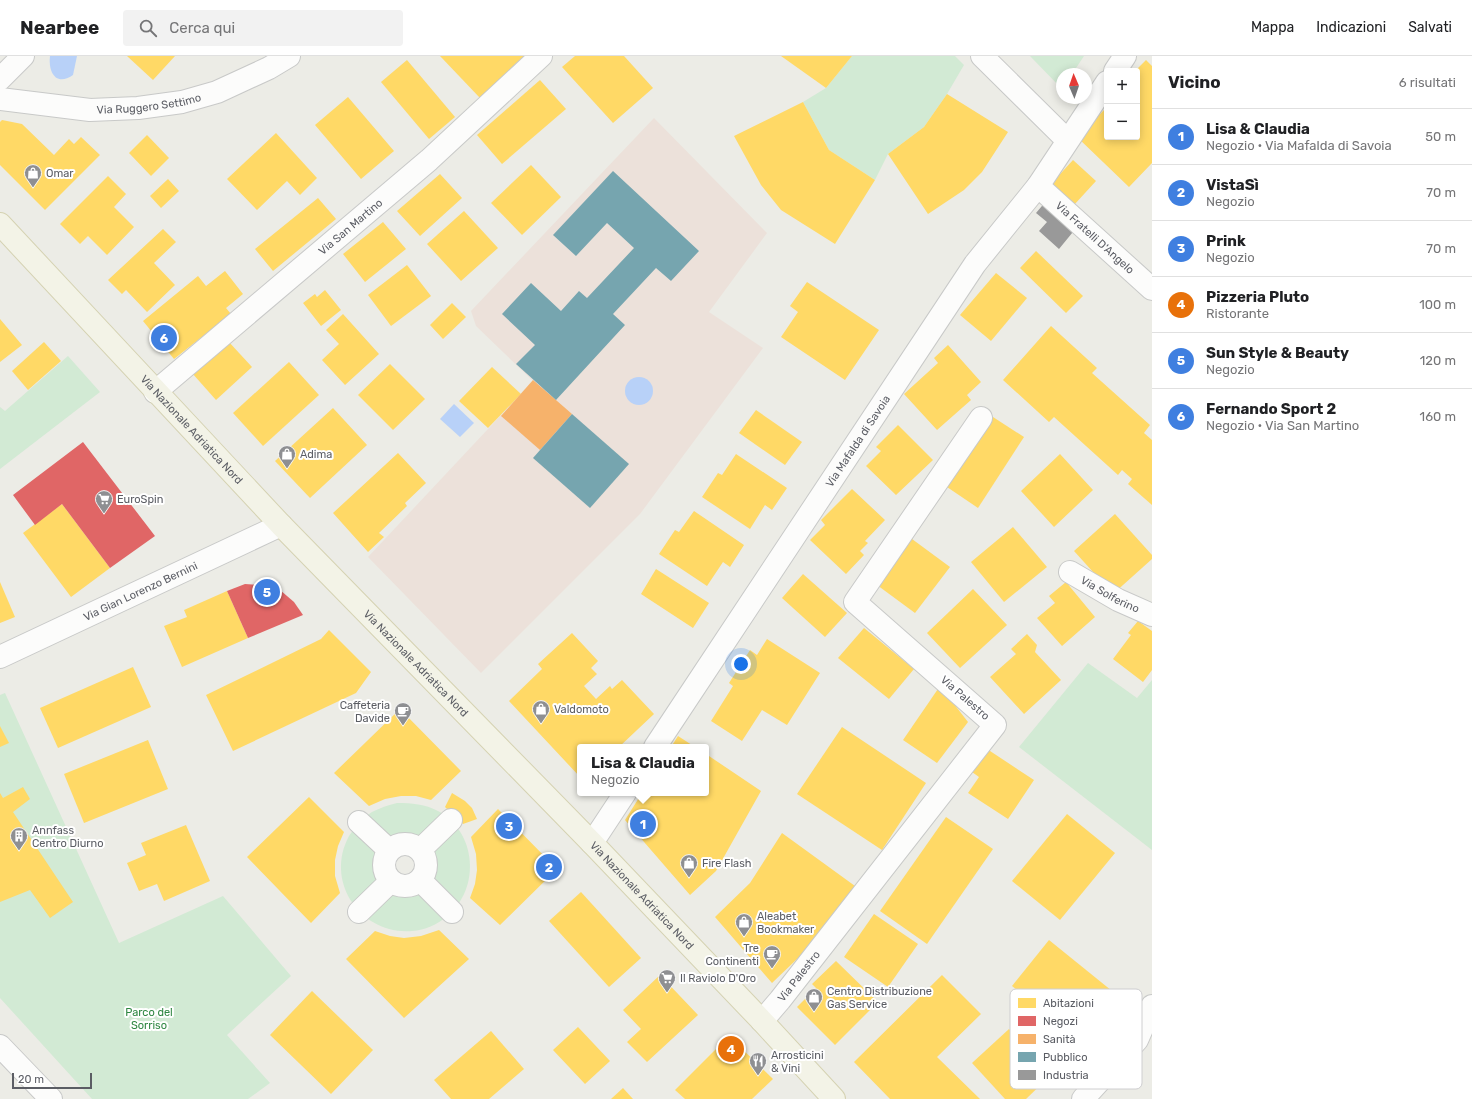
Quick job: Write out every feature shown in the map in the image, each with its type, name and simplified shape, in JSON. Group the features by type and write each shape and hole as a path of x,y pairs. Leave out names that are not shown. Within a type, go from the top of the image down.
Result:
{"main road":[{"name":"Via Nazionale Adriatica Nord","path":"0,224 155,392 281,525 592,843 762,1021 834,1099"}],"street":[{"path":"0,79 23,56"},
{"name":"Via Ruggero Settimo","path":"0,100 90,110 138,108 182,102 217,92 269,68 290,56"},
{"name":"Via San Martino","path":"155,392 429,160 542,56"},
{"path":"982,56 1067,140"},
{"path":"1117,68 1125,56"},
{"name":"Via Mafalda di Savoia","path":"657,744 975,264 1038,186 1067,140 1104,86"},
{"name":"Via Fratelli D'Angelo","path":"1038,186 1152,289"},
{"name":"Via Palestro","path":"762,1021 996,725 855,602 982,418"},
{"name":"Via Gian Lorenzo Bernini","path":"0,657 281,525"},
{"name":"Via Solferino","path":"1070,572 1118,600 1152,615"},
{"path":"592,843 623,796"},
{"path":"420,850 451,820"},
{"path":"359,822 390,850"},
{"path":"401,844 414,846 420,850 425,859 426,865 420,880 409,886 396,884 391,881 386,875 384,862 385,856 390,850 401,844"},
{"path":"420,880 452,912"},
{"path":"359,912 391,881"},
{"path":"1142,1029 1152,1006"},
{"path":"0,1046 51,1099"},
{"path":"1083,1099 1092,1089"}],"shaded area":[{"path":"654,118 767,233 709,312 763,348 640,514 481,673 368,557 533,381 476,326 471,311"}],"green space":[{"path":"852,56 955,56 964,65 947,94 924,127 888,154 875,180 829,150 803,102 826,88"},
{"path":"1030,56 1084,56 1076,68 1056,68 1056,83"},
{"path":"68,356 100,392 0,469 0,407 5,411"},
{"path":"1088,663 1137,698 1152,680 1152,850 1019,747"},
{"name":"Parco del Sorriso","path":"5,693 119,943 223,896 291,976 227,1035 270,1083 248,1099 92,1099 0,998 0,695"},
{"path":"397,803 418,804 428,807 438,811 451,820 461,832 467,846 470,861 469,876 465,891 458,905 443,919 422,930 394,930 377,924 363,915 352,902 344,887 341,871 342,853 349,836 368,814","holes":["398,845 414,846 425,861 426,868 424,874 420,879 410,885 397,884 391,880 384,871 383,863 385,857"]}],"water":[{"path":"50,56 77,56 73,75 62,79 54,76 50,67"},
{"path":"639,377 649,381 653,391 649,401 639,405 629,401 625,391 629,381"},
{"path":"454,404 474,423 460,437 440,419"}],"building: Abitazioni":[{"path":"127,56 175,56 153,80"},
{"path":"440,56 524,56 480,98"},
{"path":"575,56 624,56 653,88 613,123 562,67"},
{"path":"781,56 852,56 826,88"},
{"path":"407,60 455,117 429,139 381,82"},
{"path":"1146,60 1152,66 1152,163 1129,187 1077,137 1104,110 1104,140 1140,140 1140,68 1138,68"},
{"path":"540,80 566,109 502,164 477,135"},
{"path":"947,94 1008,132 982,172 964,190 928,214 888,154 924,127"},
{"path":"348,97 394,151 361,179 315,125"},
{"path":"803,102 829,150 875,180 835,244 781,210 761,185 734,136"},
{"path":"2,120 22,124 54,155 69,139 74,144 81,137 100,155 45,210 0,165 0,122"},
{"path":"276,133 317,178 300,195 287,181 257,210 227,179"},
{"path":"147,135 169,158 151,176 129,153"},
{"path":"1073,160 1096,181 1074,205 1051,184"},
{"path":"531,165 561,197 522,235 491,203"},
{"path":"440,174 462,198 420,236 397,211"},
{"path":"108,176 126,194 114,207 134,227 107,255 88,236 80,244 60,224"},
{"path":"168,179 179,191 161,208 150,196"},
{"path":"318,198 336,219 273,271 255,249"},
{"path":"464,211 498,248 461,281 427,244"},
{"path":"383,222 406,249 365,282 343,254"},
{"path":"163,229 176,242 154,263 175,285 147,312 126,290 122,294 108,280"},
{"path":"1036,251 1083,296 1066,313 1020,268"},
{"path":"407,265 431,296 391,326 368,295"},
{"path":"225,271 243,294 226,308 231,314 174,359 143,321 198,276 206,286"},
{"path":"996,273 1027,298 991,341 960,315"},
{"path":"807,282 879,330 845,380 781,337 798,312 790,306"},
{"path":"325,290 341,310 321,326 303,303 315,294 317,297"},
{"path":"452,303 466,317 443,339 430,325"},
{"path":"343,314 379,354 345,385 322,360 339,344 326,330"},
{"path":"0,319 22,345 0,362"},
{"path":"1051,326 1097,368 1092,373 1150,425 1144,433 1152,440 1152,505 1128,484 1132,479 1122,470 1118,475 1054,417 1049,422 1003,380"},
{"path":"228,341 252,367 216,400 192,373"},
{"path":"44,342 61,361 28,390 12,371"},
{"path":"948,345 981,382 967,395 971,400 937,430 904,394 938,363 934,358"},
{"path":"289,362 319,395 263,446 233,413"},
{"path":"390,364 425,399 393,430 358,395"},
{"path":"492,367 521,394 488,428 459,401"},
{"path":"333,408 367,445 310,498 275,461"},
{"path":"756,410 802,442 785,465 739,433"},
{"path":"993,417 1024,437 978,508 947,487"},
{"path":"898,425 933,460 896,495 866,466 881,451 876,447"},
{"path":"398,453 426,483 405,503 407,506 379,533 384,537 368,552 333,513"},
{"path":"736,454 787,488 772,510 765,505 750,529 702,497 718,473 722,475"},
{"path":"1060,454 1093,490 1054,527 1021,491"},
{"path":"852,489 885,520 865,541 868,543 860,551 864,555 846,574 810,540 825,525 821,520"},
{"path":"62,504 110,568 71,597 23,533"},
{"path":"694,511 744,545 730,567 723,562 707,586 659,554 675,530 679,532"},
{"path":"1115,514 1152,555 1152,559 1113,594 1074,551"},
{"path":"1013,527 1047,567 1004,602 971,562"},
{"path":"912,539 950,567 915,613 877,585"},
{"path":"656,569 709,603 693,628 641,594"},
{"path":"803,574 847,613 825,637 782,598"},
{"path":"0,582 15,617 0,623"},
{"path":"1066,582 1095,617 1062,646 1037,618 1055,603 1049,596"},
{"path":"973,589 1007,625 960,668 927,633"},
{"path":"227,591 248,638 182,667 164,626 187,617 184,610"},
{"path":"1138,621 1152,631 1152,670 1143,682 1113,659 1131,635 1128,633"},
{"path":"864,628 914,669 889,699 838,658"},
{"path":"329,630 371,672 356,693 233,751 206,695 321,639"},
{"path":"572,633 598,661 591,668 597,674 584,686 596,699 610,686 612,689 622,680 654,714 622,744 577,744 577,774 509,701 542,669 538,664"},
{"path":"1027,634 1037,645 1035,652 1061,680 1024,714 990,677 1016,654 1011,649"},
{"path":"767,639 820,673 787,725 762,710 742,741 711,721 733,686 729,683 750,650 757,655"},
{"path":"133,667 151,707 58,748 40,708"},
{"path":"940,686 968,722 937,763 903,740"},
{"path":"400,709 461,771 431,800 416,796 401,796 385,799 369,806 334,773"},
{"path":"0,726 9,743 0,747"},
{"path":"842,727 926,783 882,850 797,794"},
{"path":"678,736 690,744 673,744"},
{"path":"148,740 168,789 84,823 64,774"},
{"path":"987,749 1034,780 1008,819 968,793 979,777 972,772"},
{"path":"709,756 761,791 716,871 690,895 625,820 640,796 709,796"},
{"name":"Annfass Centro Diurno","path":"23,787 30,799 13,812 73,902 50,918 30,890 0,902 0,793 3,798"},
{"path":"452,793 465,801 472,808 477,819 463,824 445,807"},
{"path":"309,797 344,832 338,846 335,860 335,876 340,893 311,923 247,857"},
{"path":"498,809 557,869 500,925 470,898 475,884 477,870 476,854 471,837"},
{"path":"1067,814 1115,853 1060,920 1012,881"},
{"path":"946,817 993,849 927,944 880,911"},
{"path":"186,825 210,881 164,901 157,884 139,891 127,863 146,855 141,843"},
{"path":"782,833 855,886 820,937 772,983 715,917 750,883"},
{"path":"581,892 641,958 609,987 549,921"},
{"path":"874,914 918,944 888,987 844,957"},
{"path":"439,930 469,959 404,1018 346,959 375,931 390,936 404,938 421,936"},
{"path":"1049,940 1110,989 1016,989 1012,986"},
{"path":"836,961 878,1002 835,1045 797,1007 816,988 812,984"},
{"path":"660,975 698,1015 647,1062 627,1042 641,1029 623,1010"},
{"path":"942,975 981,1014 937,1057 980,1099 890,1099 854,1062"},
{"path":"312,991 373,1050 331,1094 270,1035"},
{"path":"578,1027 610,1061 585,1084 553,1050"},
{"path":"1009,1029 1010,1089 1036,1089 1026,1099 1005,1099 972,1063"},
{"path":"491,1031 524,1069 489,1099 451,1099 434,1080"},
{"path":"729,1036 773,1079 752,1099 685,1099 675,1090"},
{"path":"623,1088 633,1099 611,1099"}],"building: Negozi":[{"name":"EuroSpin","path":"83,442 155,536 110,568 62,504 35,525 13,495"},
{"path":"245,584 262,585 280,590 294,602 303,615 248,638 227,591"}],"building: Sanità":[{"path":"533,380 572,414 540,450 501,416"}],"building: Pubblico":[{"path":"613,171 699,251 671,281 656,268 613,314 625,325 556,400 516,364 535,345 502,314 531,283 561,311 579,291 587,298 634,248 607,223 576,256 553,235"},
{"path":"572,414 629,464 590,508 533,458"}],"building: Industria":[{"path":"1047,200 1077,227 1059,249 1039,231 1047,222 1036,213"}],"place":[{"name":"Omar","path":"33,188"},
{"name":"Fernando Sport 2","path":"164,338"},
{"name":"Adima","path":"287,469"},
{"name":"EuroSpin","path":"104,514"},
{"name":"Sun Style & Beauty","path":"267,592"},
{"name":"Valdomoto","path":"541,724"},
{"name":"Caffeteria Davide","path":"403,726"},
{"name":"Lisa & Claudia","path":"643,824"},
{"name":"Prink","path":"509,826"},
{"name":"Annfass Centro Diurno","path":"19,851"},
{"name":"VistaSì","path":"549,867"},
{"name":"Fire Flash","path":"689,878"},
{"name":"Aleabet Bookmaker","path":"744,937"},
{"name":"Tre Continenti","path":"772,969"},
{"name":"Il Raviolo D'Oro","path":"667,993"},
{"name":"Centro Distribuzione Gas Service","path":"814,1012"},
{"name":"Pizzeria Pluto","path":"731,1049"},
{"name":"Arrosticini & Vini","path":"758,1076"}]}
